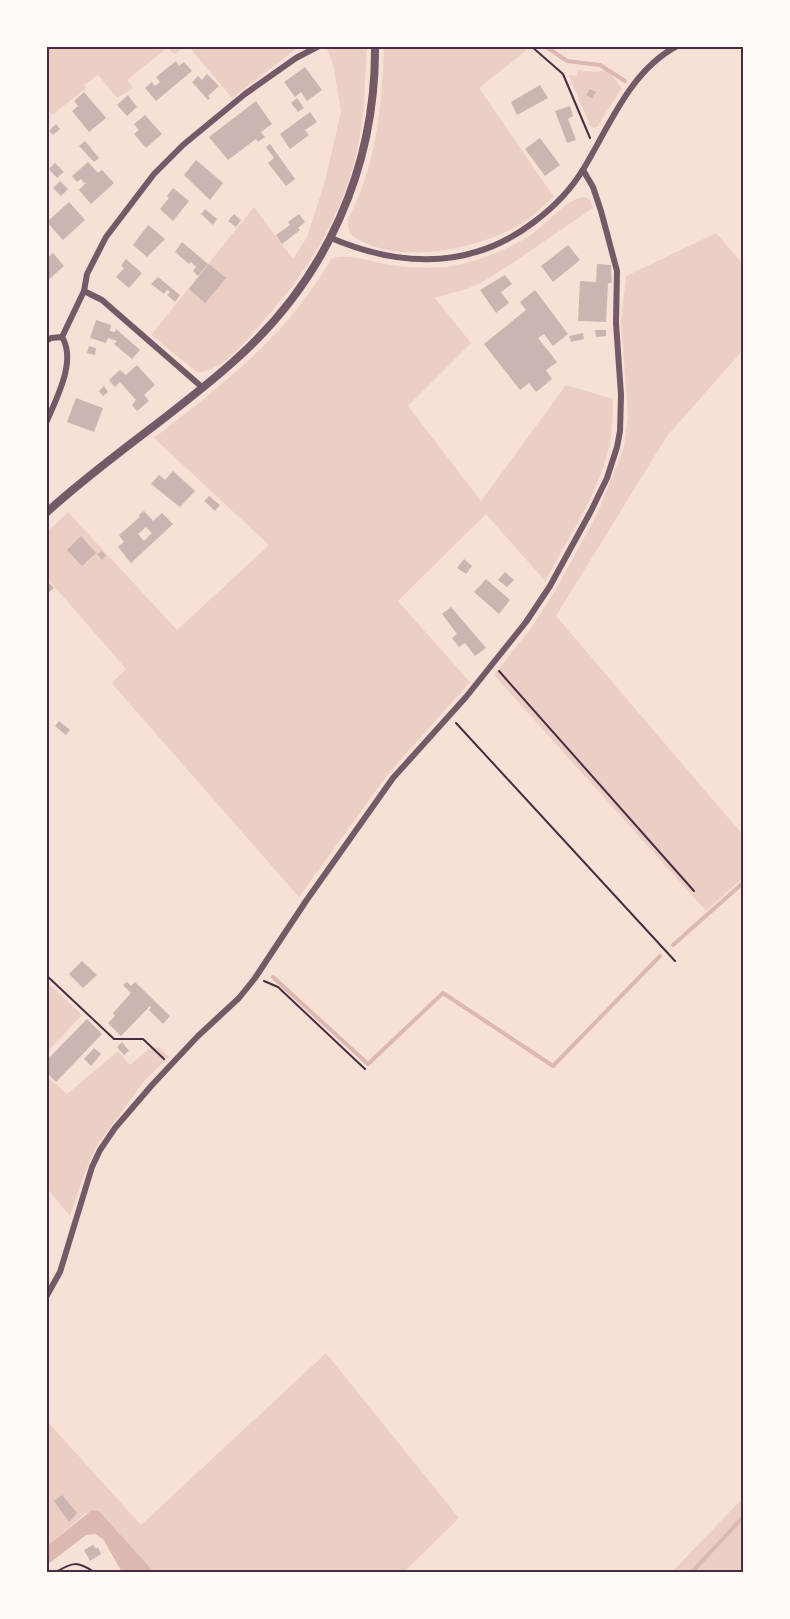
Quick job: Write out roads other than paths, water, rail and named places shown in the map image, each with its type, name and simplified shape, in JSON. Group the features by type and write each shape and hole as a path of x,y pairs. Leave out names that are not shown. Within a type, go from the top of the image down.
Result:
{"street":[{"path":"62,337 84,291 87,274 106,237 153,174 183,145 245,94 296,58 319,46"},
{"path":"46,513 237,359 281,313 314,268 331,238 359,168 373,95 375,46"},
{"path":"331,238 364,251 404,260 425,261 477,252 519,233 551,209 570,189 633,85 647,68 677,46"},
{"path":"46,1297 60,1272 92,1167 115,1128 170,1065 239,998 393,778 448,718 526,622 550,586 607,478 620,431 621,395 616,323 617,272 593,187 583,170"},
{"path":"84,291 102,300 203,388"},
{"path":"46,341 62,337"},
{"path":"46,423 64,373 68,354 67,345 62,337"}],"waterway":[{"path":"545,46 567,61 600,65 625,81"},
{"path":"673,945 744,882"},
{"path":"273,977 368,1064 443,993 553,1066 660,956"},
{"path":"692,1572 744,1516"}]}
